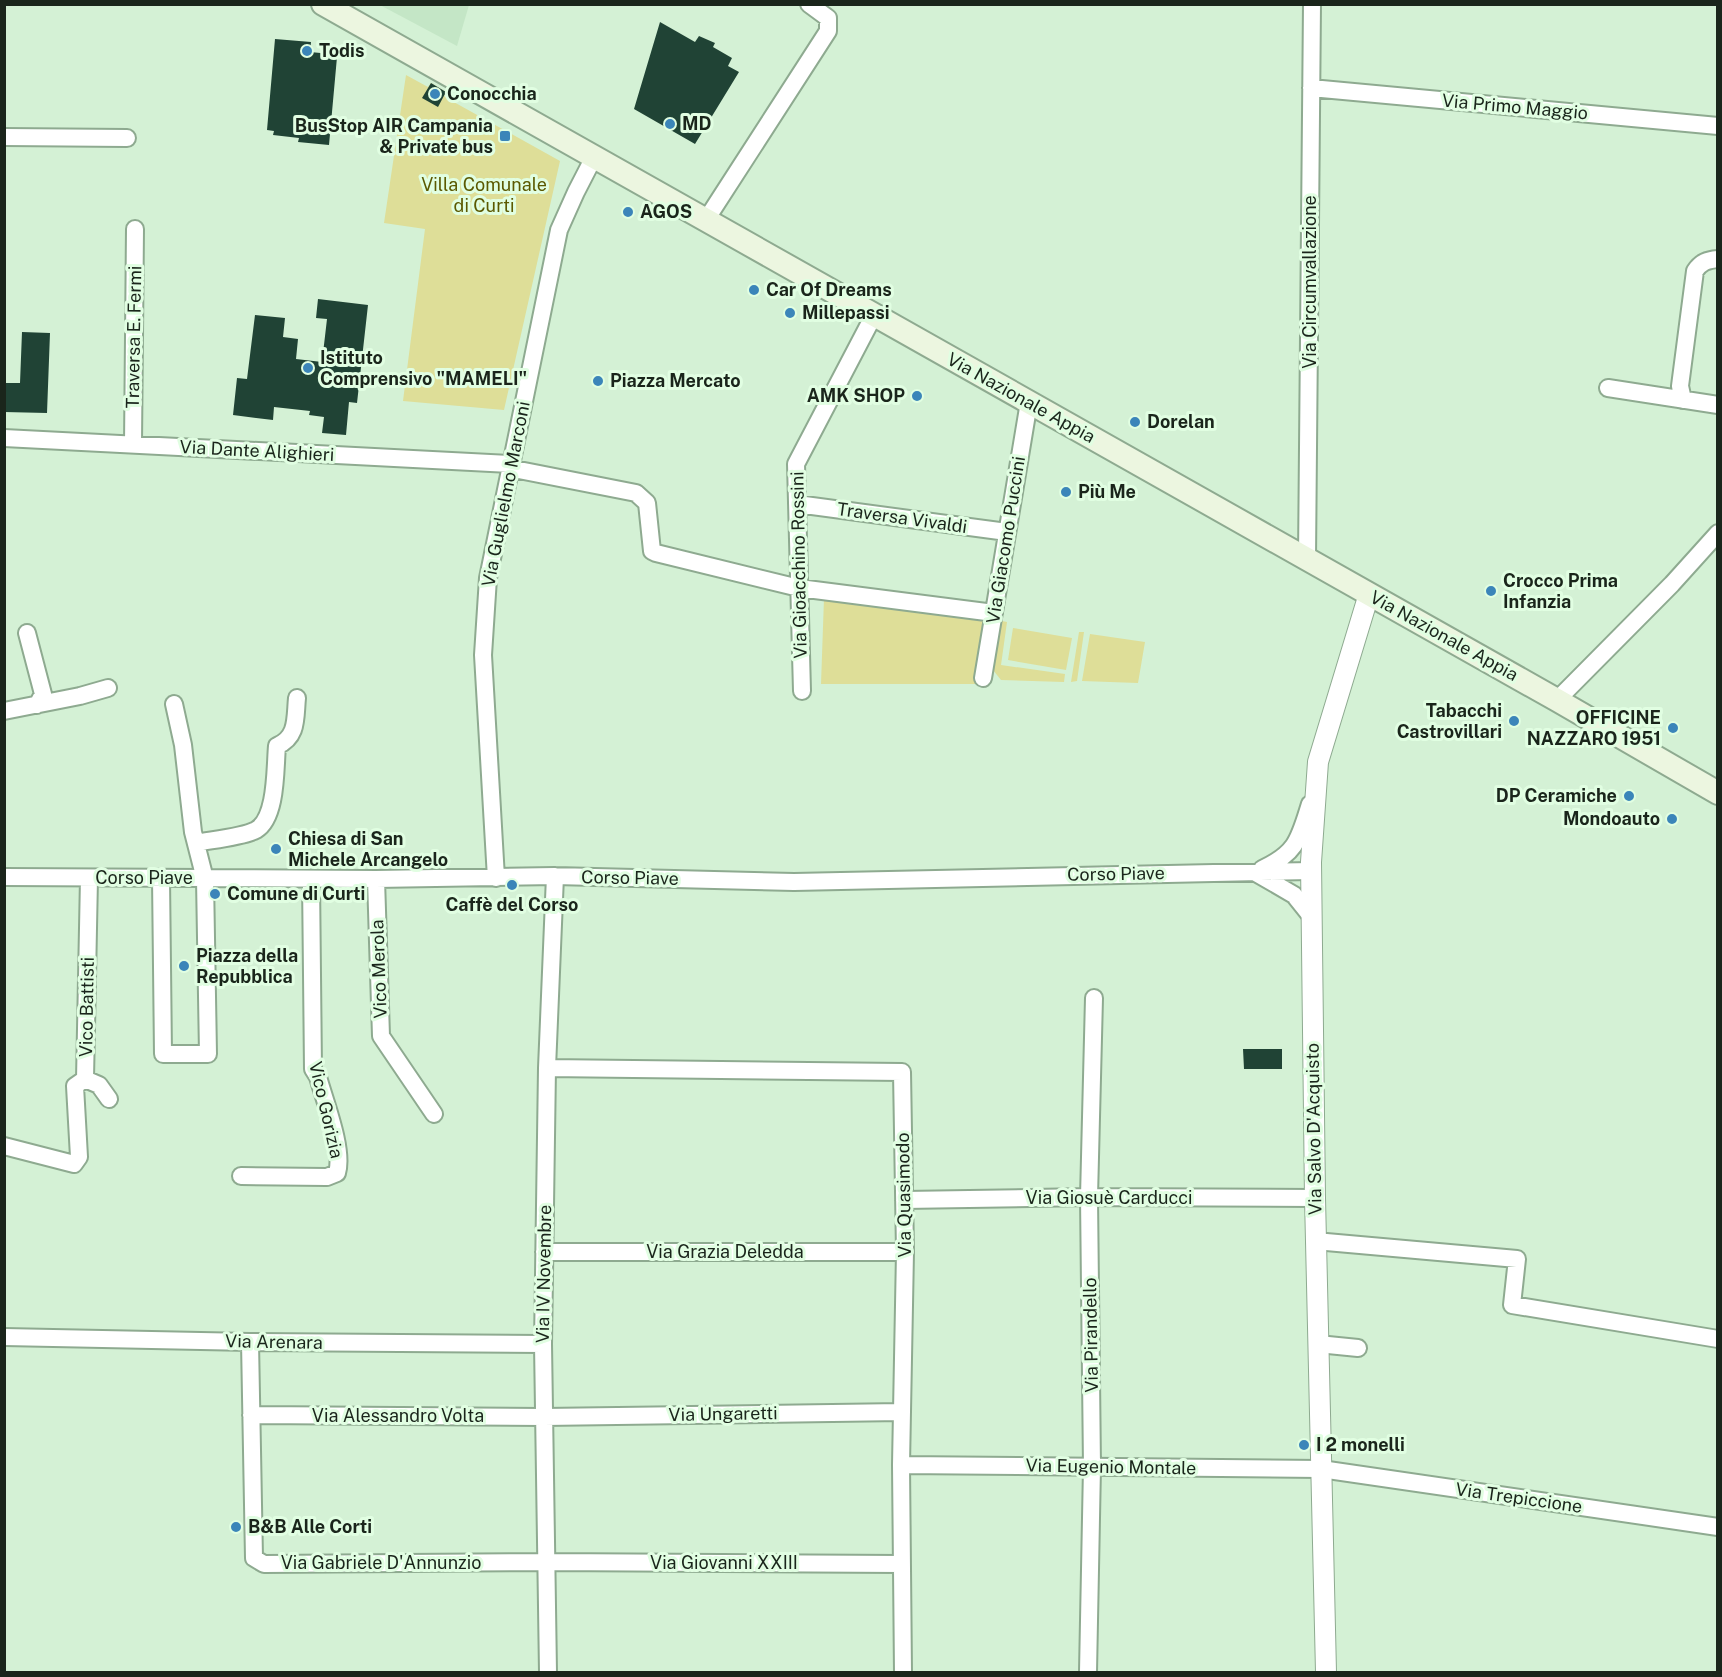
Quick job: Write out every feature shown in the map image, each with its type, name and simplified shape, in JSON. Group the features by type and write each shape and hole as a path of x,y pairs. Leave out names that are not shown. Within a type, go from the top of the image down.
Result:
{"main road":[{"name":"Via Nazionale Appia","path":"323,4 1718,793"}],"street":[{"path":"706,220 828,31 828,18 809,4"},
{"name":"Via Circumvallazione","path":"1307,559 1312,4"},
{"name":"Via Primo Maggio","path":"1311,88 1718,126"},
{"path":"4,137 127,138"},
{"name":"Via Guglielmo Marconi","path":"496,878 483,655 488,578 509,466 559,230 594,157"},
{"name":"Traversa E. Fermi","path":"132,444 135,229"},
{"path":"1683,400 1680,386 1695,271 1700,264 1718,259"},
{"name":"Via Gioacchino Rossini","path":"802,691 796,464 874,315"},
{"path":"1608,388 1718,405"},
{"name":"Via Giacomo Puccini","path":"983,678 1029,402"},
{"name":"Via Dante Alighieri","path":"4,438 509,466 636,494 647,503 652,551 799,588"},
{"name":"Traversa Vivaldi","path":"797,504 1007,532"},
{"path":"1557,700 1672,584 1718,533"},
{"path":"799,588 994,613"},
{"name":"Via Salvo D'Acquisto","path":"1326,1672 1315,1198 1311,871 1317,762 1369,594"},
{"path":"27,633 43,694 37,705"},
{"path":"4,711 108,688"},
{"path":"196,843 254,831 263,825 271,808 277,746 286,742 292,735 297,698"},
{"path":"161,878 163,1054 208,1054 205,879 196,843 183,745 174,704"},
{"name":"Corso Piave","path":"1255,872 1282,860 1294,848 1305,823 1316,786"},
{"name":"Corso Piave","path":"4,877 376,879 555,876 794,882 1311,871"},
{"path":"1255,872 1294,895 1310,915"},
{"name":"Via IV Novembre","path":"548,1672 543,1344 547,1068 555,876"},
{"name":"Vico Battisti","path":"4,1146 74,1164 79,1156 75,1086 85,1079 89,878"},
{"name":"Vico Gorizia","path":"241,1176 327,1177 337,1173 340,1163 318,1077 313,1069 311,879"},
{"name":"Vico Merola","path":"376,879 381,1036 434,1114"},
{"name":"Via Pirandello","path":"1088,1672 1092,1467 1089,1197 1094,998"},
{"name":"Via Quasimodo","path":"547,1068 902,1072 905,1252 901,1465 903,1672"},
{"path":"85,1079 99,1085 109,1099"},
{"name":"Via Giosuè Carducci","path":"904,1200 1089,1197 1315,1198"},
{"path":"1316,1241 1517,1259 1512,1305 1718,1339"},
{"name":"Via Grazia Deledda","path":"544,1252 905,1252"},
{"name":"Via Arenara","path":"4,1337 250,1342 543,1344"},
{"name":"Via Gabriele D'Annunzio","path":"250,1342 254,1558 264,1564 546,1562"},
{"path":"1318,1344 1358,1348"},
{"name":"Via Ungaretti","path":"544,1417 902,1412"},
{"name":"Via Alessandro Volta","path":"251,1415 544,1417"},
{"name":"Via Eugenio Montale","path":"901,1465 1321,1469"},
{"name":"Via Trepiccione","path":"1321,1469 1718,1527"},
{"name":"Via Giovanni XXIII","path":"546,1562 902,1564"}],"shaded area":[{"path":"380,5 469,5 457,46"}],"green space":[{"name":"Villa Comunale di Curti","path":"406,75 428,87 431,83 446,92 444,96 452,101 560,161 504,410 403,401 425,229 384,223"},
{"path":"824,598 985,620 976,684 821,684"},
{"path":"1002,621 1007,622 1001,665 1065,674 1064,682 1001,680 993,670"},
{"path":"1013,628 1072,638 1066,670 1008,660"},
{"path":"1079,632 1084,632 1077,681 1071,682"},
{"path":"1090,634 1145,642 1138,683 1082,681"}],"building":[{"path":"660,22 695,42 699,36 715,43 713,47 732,58 728,66 739,72 695,144 634,109"},
{"path":"275,39 311,42 310,52 331,54 331,57 337,57 329,145 298,142 299,138 273,135 274,131 267,130"},
{"name":"Conocchia","path":"431,83 446,92 438,107 422,98"},
{"name":"Istituto Comprensivo \"MAMELI\"","path":"318,299 368,305 357,403 349,402 346,435 322,433 324,417 309,415 310,411 274,407 273,420 233,415 237,378 247,379 255,315 285,318 283,337 298,339 296,359 322,362 327,319 316,318"},
{"path":"22,332 50,333 47,413 4,412 4,383 20,383"},
{"path":"1243,1049 1282,1049 1282,1069 1244,1069"}],"place":[{"name":"Todis","path":"307,51"},
{"name":"Conocchia","path":"435,94"},
{"name":"MD","path":"670,124"},
{"name":"BusStop AIR Campania & Private bus","path":"505,136"},
{"name":"AGOS","path":"628,212"},
{"name":"Car Of Dreams","path":"754,290"},
{"name":"Millepassi","path":"790,313"},
{"name":"Istituto Comprensivo \"MAMELI\"","path":"308,368"},
{"name":"Piazza Mercato","path":"598,381"},
{"name":"AMK SHOP","path":"917,396"},
{"name":"Dorelan","path":"1135,422"},
{"name":"Più Me","path":"1066,492"},
{"name":"Crocco Prima Infanzia","path":"1491,591"},
{"name":"Tabacchi Castrovillari","path":"1514,721"},
{"name":"OFFICINE NAZZARO 1951","path":"1673,728"},
{"name":"DP Ceramiche","path":"1629,796"},
{"name":"Mondoauto","path":"1672,819"},
{"name":"Chiesa di San Michele Arcangelo","path":"276,849"},
{"name":"Caffè del Corso","path":"512,885"},
{"name":"Comune di Curti","path":"215,894"},
{"name":"Piazza della Repubblica","path":"184,966"},
{"name":"I 2 monelli","path":"1304,1445"},
{"name":"B&B Alle Corti","path":"236,1527"}]}
